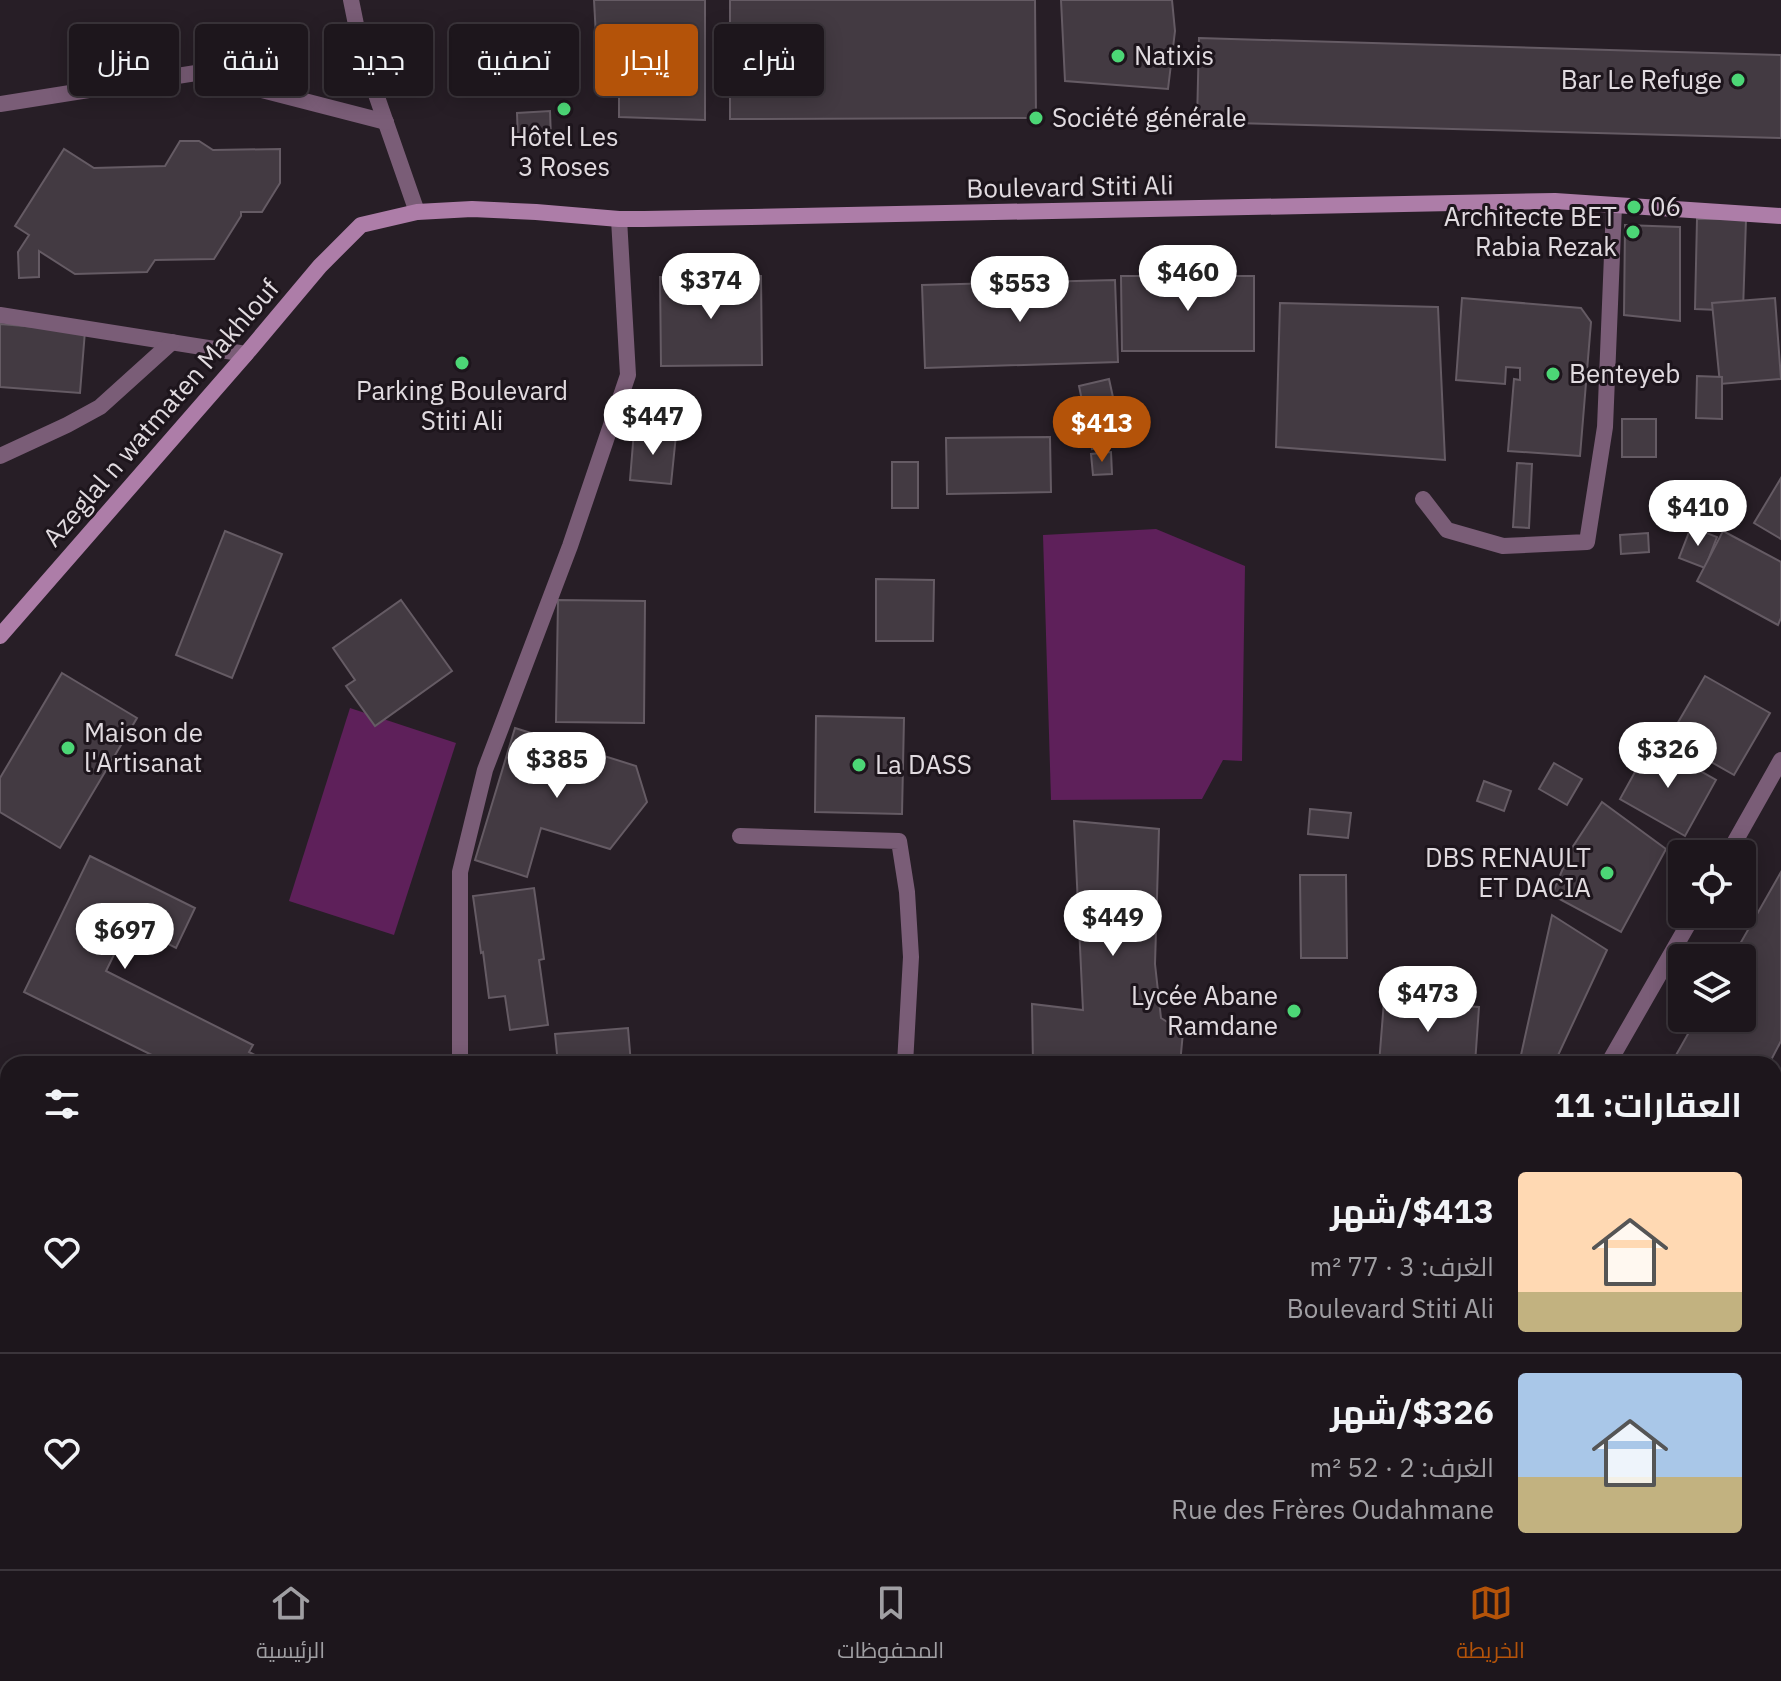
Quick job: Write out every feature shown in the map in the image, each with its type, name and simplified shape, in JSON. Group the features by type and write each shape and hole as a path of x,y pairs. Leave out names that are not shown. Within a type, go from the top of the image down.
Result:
{"main road":[{"name":"Boulevard Stiti Ali","path":"361,225 417,212 472,209 619,219 1555,201 1781,216"},
{"name":"Azeglal n watmaten Makhlouf","path":"0,636 320,266 361,225"}],"street":[{"path":"351,0 362,54 417,212"},
{"path":"0,104 196,73 386,122"},
{"path":"1423,499 1447,530 1503,546 1587,542 1605,427 1614,206"},
{"path":"460,1056 460,872 481,785 570,546 628,375 619,219"},
{"path":"0,315 246,354"},
{"path":"0,456 100,407 172,342"},
{"path":"1736,840 1781,760"},
{"path":"740,836 899,841 907,892 911,957 905,1056"},
{"path":"1613,1056 1686,928"}],"shaded area":[{"path":"1156,529 1245,566 1242,761 1223,760 1202,799 1051,800 1043,535"},
{"path":"350,708 456,743 394,935 289,901"}],"building":[{"path":"594,0 705,0 705,120 619,117 619,96 698,96 698,24 595,24"},
{"path":"730,0 1035,0 1036,118 730,119 730,96 824,96 824,24 730,24"},
{"name":"Natixis","path":"1061,0 1172,0 1175,31 1168,89 1065,81"},
{"path":"1199,38 1781,55 1781,138 1197,122"},
{"path":"550,111 551,139 518,140 517,113"},
{"path":"180,141 199,141 213,150 280,149 280,183 262,212 241,212 214,259 155,260 147,272 75,274 39,251 39,277 19,278 18,252 29,235 15,226 64,149 94,168 165,166"},
{"path":"1697,219 1746,219 1743,311 1695,309"},
{"name":"Benteyeb","path":"1625,225 1680,227 1680,321 1624,315"},
{"path":"761,276 762,365 661,366 660,277"},
{"path":"1121,276 1254,276 1254,351 1122,351"},
{"path":"1115,280 1118,362 925,368 922,285"},
{"name":"Benteyeb","path":"1462,298 1581,308 1591,322 1580,456 1508,451 1514,379 1520,380 1520,368 1506,367 1505,384 1456,380"},
{"path":"1775,298 1781,379 1720,384 1712,303"},
{"path":"1280,303 1438,307 1445,460 1276,447"},
{"path":"0,324 85,331 80,393 0,387"},
{"path":"1697,376 1722,377 1722,419 1696,418"},
{"path":"1109,379 1123,443 1092,449 1079,386"},
{"path":"1622,419 1656,419 1656,457 1622,457"},
{"path":"634,431 676,435 671,484 630,480"},
{"path":"1050,437 1051,492 947,494 946,438"},
{"path":"1111,452 1112,474 1093,475 1091,454"},
{"path":"892,462 918,462 918,508 892,508"},
{"path":"1517,463 1532,464 1529,528 1513,527"},
{"path":"1781,478 1781,539 1754,523"},
{"path":"1691,527 1717,537 1705,568 1679,558"},
{"path":"225,531 282,554 232,678 176,655"},
{"path":"1723,531 1781,562 1781,618 1778,625 1697,581"},
{"path":"1648,533 1649,552 1621,554 1620,535"},
{"path":"876,579 934,580 933,641 876,641"},
{"path":"401,600 452,671 375,726 346,686 355,680 333,648"},
{"path":"558,600 645,601 644,723 556,722"},
{"name":"Maison de l'Artisanat","path":"62,673 137,718 60,848 0,812 0,778"},
{"path":"1705,676 1770,713 1734,775 1669,738"},
{"name":"La DASS","path":"816,716 904,718 902,814 815,812"},
{"path":"515,728 636,766 647,802 610,849 541,828 527,877 475,860"},
{"path":"1651,743 1716,780 1685,836 1620,799"},
{"path":"1554,763 1582,779 1567,805 1539,789"},
{"path":"1484,781 1511,791 1504,811 1477,801"},
{"name":"DBS RENAULT ET DACIA","path":"1602,802 1666,849 1621,932 1552,895 1570,851"},
{"path":"1310,809 1351,813 1348,838 1308,834"},
{"path":"1074,821 1159,829 1155,964 1161,1018 1183,1032 1181,1056 1033,1056 1032,1004 1083,1010"},
{"path":"90,856 195,908 176,948 129,924 106,971 253,1045 249,1052 257,1056 154,1056 24,992"},
{"path":"1781,872 1781,1041 1773,1056 1676,1056 1689,1032 1756,1032 1756,944 1740,944 1749,928 1756,928 1756,916"},
{"path":"1300,875 1346,875 1347,958 1301,958"},
{"path":"534,888 544,959 539,960 548,1025 510,1030 505,996 489,998 473,896"},
{"path":"1552,915 1607,950 1558,1056 1521,1056"},
{"path":"1384,1001 1479,1007 1476,1056 1380,1056"},
{"path":"628,1028 630,1056 557,1056 555,1034"}],"place":[{"name":"Natixis","path":"1118,56"},
{"name":"Bar Le Refuge","path":"1738,80"},
{"name":"Hôtel Les 3 Roses","path":"564,109"},
{"name":"Société générale","path":"1036,118"},
{"name":"06","path":"1634,207"},
{"name":"Architecte BET Rabia Rezak","path":"1633,232"},
{"name":"Parking Boulevard Stiti Ali","path":"462,363"},
{"name":"Benteyeb","path":"1553,374"},
{"name":"Maison de l'Artisanat","path":"68,748"},
{"name":"La DASS","path":"859,765"},
{"name":"DBS RENAULT ET DACIA","path":"1607,873"},
{"name":"Lycée Abane Ramdane","path":"1294,1011"}]}
